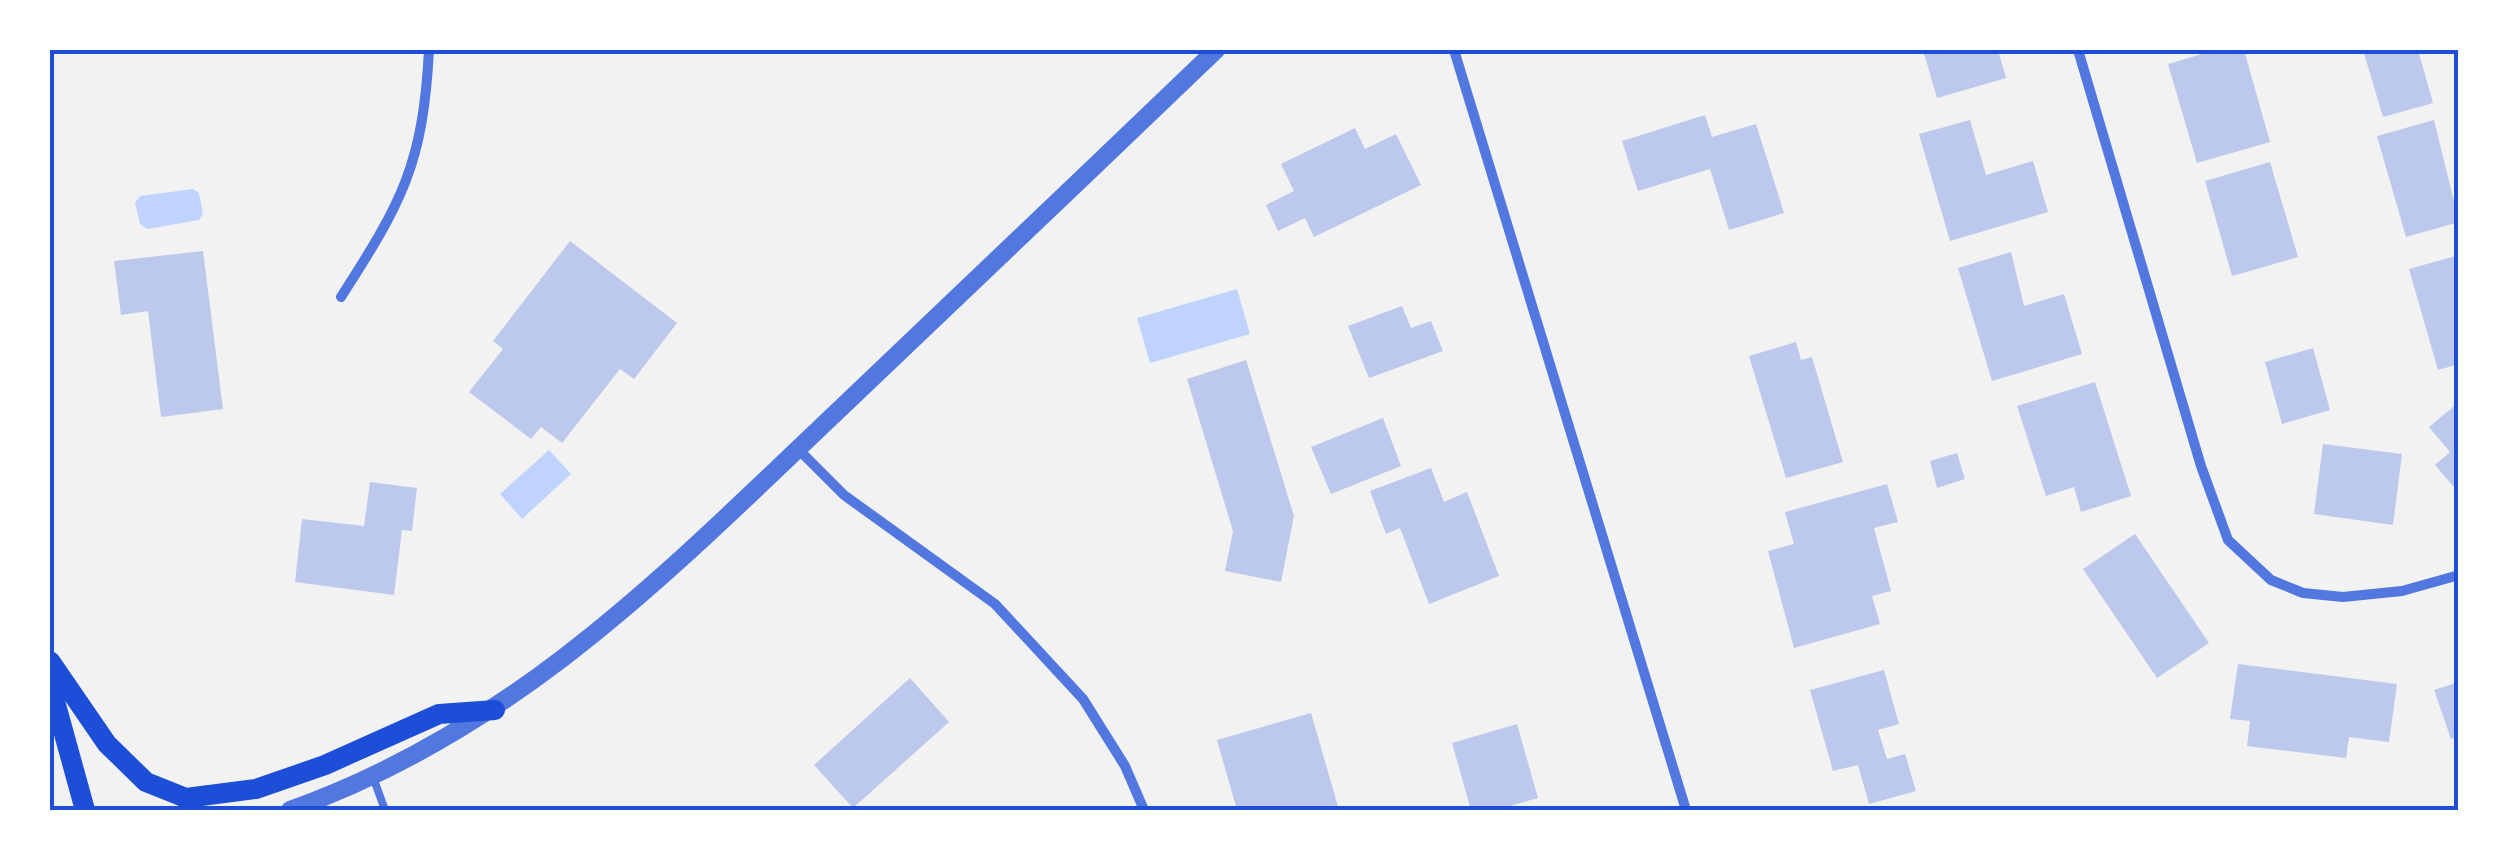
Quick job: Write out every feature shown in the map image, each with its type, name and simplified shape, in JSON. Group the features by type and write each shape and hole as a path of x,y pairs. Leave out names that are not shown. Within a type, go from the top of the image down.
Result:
{"main road":[{"path":"50,662 107,744 146,782 186,798 256,788 325,765 440,714 495,710"},
{"path":"50,683 85,810"}],"street":[{"path":"341,297 407,186 422,138 429,50"},
{"path":"290,810 425,753 574,654 798,449 1216,50"},
{"path":"1454,50 1686,810"},
{"path":"2078,50 2200,466 2228,540 2271,580 2304,593 2343,598 2402,591 2459,575"},
{"path":"798,449 844,494 995,604 1083,699 1125,766 1144,810"}],"lane":[{"path":"374,777 385,810"}],"water":[{"path":"193,189 199,193 203,214 199,220 147,229 140,224 135,203 140,196"},
{"path":"1237,289 1250,334 1150,363 1137,318"},
{"path":"549,450 571,474 522,519 500,494"}],"building":[{"path":"1923,50 1998,50 2006,78 1937,98"},
{"path":"2216,50 2244,50 2270,142 2197,163 2168,64"},
{"path":"2363,50 2418,50 2433,103 2383,117"},
{"path":"1705,115 1712,137 1756,124 1784,213 1729,230 1710,169 1638,191 1622,141"},
{"path":"1970,120 1986,175 2033,161 2048,212 1950,241 1919,134"},
{"path":"2434,120 2459,222 2406,237 2377,136"},
{"path":"1355,128 1365,149 1396,134 1421,185 1314,237 1305,218 1278,231 1266,205 1294,191 1281,164"},
{"path":"2270,162 2298,257 2232,276 2205,181"},
{"path":"570,241 677,323 634,379 620,369 562,443 541,427 531,439 469,392 503,349 493,341"},
{"path":"203,251 223,409 161,417 148,311 121,315 114,261"},
{"path":"2011,252 2024,306 2064,294 2082,354 1992,381 1958,268"},
{"path":"2459,255 2459,364 2438,370 2409,269"},
{"path":"1402,306 1411,328 1431,321 1443,351 1369,378 1348,326"},
{"path":"1796,342 1801,360 1812,357 1843,462 1786,478 1749,356"},
{"path":"2313,348 2330,410 2282,424 2265,362"},
{"path":"1246,360 1294,516 1281,582 1225,571 1233,531 1187,379"},
{"path":"2095,382 2131,496 2081,512 2074,487 2046,496 2017,406"},
{"path":"2459,402 2459,493 2435,465 2450,452 2429,427"},
{"path":"1383,418 1401,466 1331,494 1311,447"},
{"path":"2323,444 2402,454 2393,525 2314,514"},
{"path":"1957,453 1965,479 1937,488 1930,461"},
{"path":"1431,468 1444,502 1467,492 1499,576 1429,604 1400,528 1386,534 1370,491"},
{"path":"370,482 417,488 412,531 402,530 394,595 295,582 302,519 364,526"},
{"path":"1887,484 1898,522 1874,528 1891,591 1872,596 1880,624 1794,648 1768,551 1794,544 1785,512"},
{"path":"2135,534 2209,643 2157,678 2083,569"},
{"path":"2238,664 2397,684 2389,742 2349,737 2346,758 2247,746 2250,721 2230,719"},
{"path":"1884,670 1899,724 1878,730 1887,759 1905,754 1916,791 1869,804 1858,765 1833,771 1810,690"},
{"path":"910,678 949,722 853,808 814,765"},
{"path":"2459,682 2459,736 2451,739 2434,690"},
{"path":"1311,713 1339,810 1237,810 1217,740"},
{"path":"1517,724 1538,798 1496,810 1471,810 1452,743"}]}
